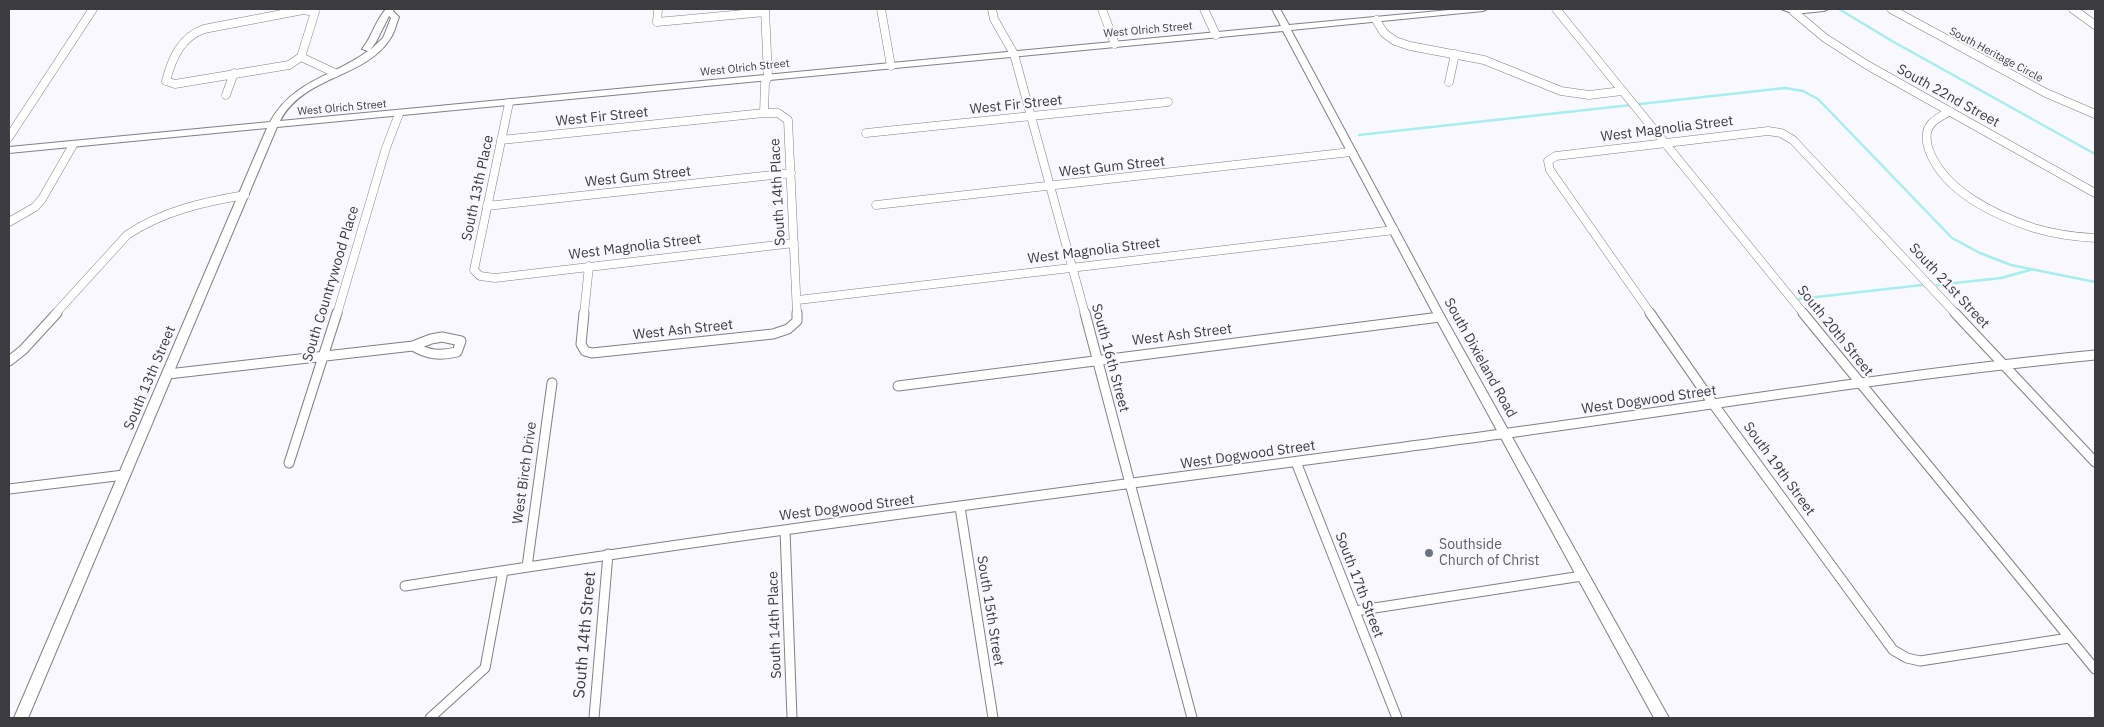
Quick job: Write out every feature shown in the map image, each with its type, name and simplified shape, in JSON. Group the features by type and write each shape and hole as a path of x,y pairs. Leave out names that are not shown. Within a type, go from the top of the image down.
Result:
{"street":[{"path":"9,137 93,9"},
{"path":"658,9 657,22 765,10 768,77 765,83 764,113"},
{"path":"881,9 891,66"},
{"name":"South 16th Street","path":"992,9 994,19 1014,54 1032,115 1192,718"},
{"path":"1102,9 1115,44"},
{"path":"1204,9 1216,35"},
{"name":"South Dixieland Road","path":"1276,9 1440,317 1662,718"},
{"name":"West Olrich Street","path":"9,150 1483,9"},
{"name":"South 20th Street","path":"1556,9 1663,143 2095,669"},
{"path":"1785,9 1794,12 1824,9"},
{"name":"South Heritage Circle","path":"1891,9 2046,93 2095,114"},
{"path":"2073,9 2095,25"},
{"path":"303,10 315,12 301,57 289,65 175,84 166,81 168,73 184,41 191,34 204,29 303,10"},
{"name":"South 13th Street","path":"21,718 274,125 286,105 298,94 370,55 387,37 395,17 390,11"},
{"name":"South 22nd Street","path":"1794,12 1824,38 1867,65 2095,192"},
{"path":"1376,20 1384,33 1395,41 1410,46 1484,60 1561,91 1589,95 1622,91"},
{"path":"1449,82 1455,54"},
{"path":"301,57 335,73"},
{"path":"226,95 234,73"},
{"name":"West Fir Street","path":"866,133 1168,102"},
{"name":"South 13th Place","path":"480,276 474,270 509,103"},
{"path":"1950,111 1932,123 1926,136 1929,152 1933,160 1953,183 1970,197 2003,216 2036,228 2075,237 2095,238"},
{"name":"West Fir Street","path":"501,140 764,113"},
{"name":"South 14th Place","path":"764,113 778,113 788,120 798,300 797,321 788,329"},
{"name":"South Countrywood Place","path":"289,462 324,357 386,148 399,114"},
{"name":"West Magnolia Street","path":"1556,156 1768,131 1781,133"},
{"name":"South 21st Street","path":"1781,133 1793,140 2095,462"},
{"path":"9,222 34,207 42,199 73,144"},
{"name":"West Gum Street","path":"876,205 1351,152"},
{"name":"South 19th Street","path":"1556,156 1548,161 1550,170 1714,405 1889,647 1899,655 1910,660 1920,661 2069,638"},
{"name":"West Gum Street","path":"487,206 791,173"},
{"path":"9,362 23,350 127,235 142,224 159,216 245,195"},
{"name":"West Magnolia Street","path":"798,300 1394,230"},
{"name":"West Magnolia Street","path":"480,276 494,278 794,243"},
{"path":"582,347 580,344 589,266"},
{"name":"West Ash Street","path":"898,386 1440,317"},
{"name":"West Ash Street","path":"582,347 588,352 600,354 773,334 788,329"},
{"path":"168,374 413,346"},
{"name":"West Dogwood Street","path":"405,586 608,554 1505,434 2004,364 2095,355"},
{"name":"West Birch Drive","path":"528,567 552,383"},
{"name":"South 17th Street","path":"1296,462 1397,718"},
{"path":"9,489 124,475"},
{"name":"South 15th Street","path":"960,507 993,718"},
{"name":"South 14th Place","path":"785,530 792,718"},
{"name":"South 14th Street","path":"594,718 608,554"},
{"path":"430,718 485,668 503,571"},
{"path":"1354,611 1582,576"}],"waterway":[{"path":"1839,9 1892,41 2095,154"},
{"path":"1359,135 1785,88 1803,91 1818,99 1952,238 1980,253 2011,265 2095,282"},
{"path":"1937,285 2001,278 2030,270"},
{"path":"1799,299 1922,285"}],"place":[{"name":"Southside Church of Christ","path":"1429,553"}]}
